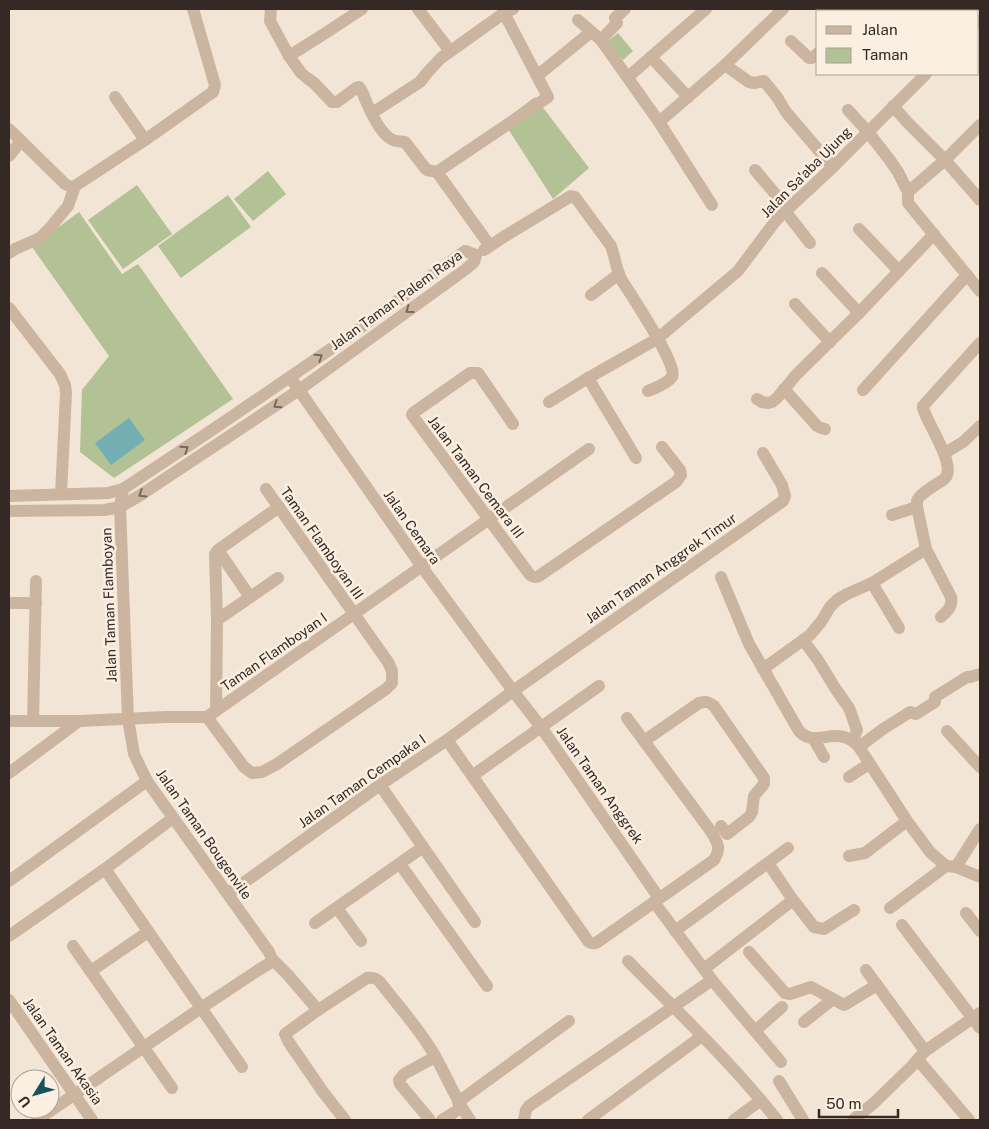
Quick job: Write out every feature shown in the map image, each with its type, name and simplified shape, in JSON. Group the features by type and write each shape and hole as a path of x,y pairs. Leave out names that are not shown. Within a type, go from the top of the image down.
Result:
{"street":[{"path":"9,129 65,184 71,187 146,140 213,92 215,85 193,9"},
{"path":"271,9 270,21 289,56 302,73 332,102 337,102 358,87 362,90 364,98 383,132 395,141 405,142 425,168 437,172 490,246"},
{"path":"289,56 362,9"},
{"path":"418,9 450,51"},
{"path":"537,76 617,23 616,18 625,9"},
{"path":"628,77 706,9"},
{"path":"659,122 725,65 783,9"},
{"path":"372,113 420,82 441,58 508,11 548,97 437,172"},
{"path":"578,20 596,36 628,77 712,205"},
{"path":"791,41 809,58 816,55"},
{"path":"652,57 688,97"},
{"path":"725,65 749,82 764,81 786,112 833,167"},
{"name":"Jalan Sa'aba Ujung","path":"549,402 658,338 738,271 776,219 833,167 925,75"},
{"path":"115,97 146,140"},
{"path":"893,106 980,200"},
{"path":"848,110 890,158 908,192 908,203 980,291"},
{"path":"908,192 945,160 980,125"},
{"path":"9,156 21,141"},
{"path":"755,170 810,243"},
{"path":"9,253 40,238 68,206 75,186"},
{"path":"476,255 571,196 575,197 611,246 619,274 658,338 673,372 672,377 648,391"},
{"path":"858,229 899,271"},
{"path":"757,399 764,403 772,402 934,234"},
{"name":"Jalan Taman Palem Raya","path":"9,496 108,493 123,489 348,337 465,251 476,255 474,262 466,269 299,390 120,507 104,510 9,511"},
{"path":"591,295 619,274"},
{"path":"822,274 859,313"},
{"path":"864,390 967,275"},
{"path":"794,304 830,342"},
{"path":"9,308 60,374 65,385 61,494"},
{"path":"941,617 952,605 951,597 926,549 916,507 920,496 946,478 949,473 945,453 923,406 980,343"},
{"name":"Jalan Taman Cemara III","path":"513,424 478,373 474,372 412,415 530,575 536,577 676,482 681,475 680,470 662,447"},
{"name":"Jalan Cemara","path":"290,377 422,567 513,691"},
{"path":"588,378 636,458"},
{"path":"784,389 817,426 825,429"},
{"path":"945,453 963,442 980,426"},
{"name":"Taman Flamboyan I","path":"211,714 589,449"},
{"name":"Jalan Taman Anggrek Timur","path":"513,691 783,501 785,496 782,485 763,453"},
{"name":"Jalan Taman Flamboyan","path":"123,489 120,507 128,719"},
{"name":"Taman Flamboyan III","path":"211,714 244,767 252,773 262,772 277,764 386,690 392,683 392,671 388,662 266,489"},
{"path":"9,721 78,721 211,714 217,620 215,554 279,507"},
{"path":"892,515 916,507"},
{"path":"763,668 810,635 837,600 872,583 926,549"},
{"path":"218,550 250,597"},
{"path":"721,577 749,644 798,731 809,738 846,737 856,744 930,852 951,867 980,877"},
{"path":"217,620 278,578"},
{"path":"33,721 36,581"},
{"path":"872,583 899,628"},
{"path":"9,603 36,603"},
{"path":"803,640 849,708 857,730 856,744"},
{"path":"856,744 910,712 916,714 935,702 935,697 967,677 980,674"},
{"path":"472,776 599,686"},
{"name":"Jalan Taman Anggrek","path":"513,691 541,727 674,930 781,1062"},
{"name":"Jalan Taman Cempaka I","path":"228,894 380,785 447,740 513,691"},
{"path":"644,741 699,703 710,702 714,706 764,778 764,784 754,796 752,812 749,817 727,834 721,826"},
{"path":"447,740 590,943 593,944 659,906 714,860 718,853 718,844 710,830 627,718"},
{"name":"Jalan Taman Bougenvile","path":"128,719 134,754 147,781 269,952 318,1010"},
{"path":"9,773 78,721"},
{"path":"948,730 980,767"},
{"path":"814,738 824,757"},
{"path":"849,777 869,764"},
{"path":"9,881 147,781"},
{"path":"380,785 475,922"},
{"path":"9,936 105,869 173,818"},
{"path":"849,856 864,853 907,821"},
{"path":"890,908 951,867 980,829"},
{"path":"315,923 423,847"},
{"path":"674,930 788,848"},
{"path":"768,863 814,927 824,929 854,910"},
{"path":"400,864 487,986"},
{"path":"105,869 242,1067"},
{"path":"524,1120 529,1106 674,1007 708,974 793,900"},
{"path":"337,908 361,941"},
{"path":"966,913 980,931"},
{"path":"853,1120 875,1102 922,1056 978,1020 902,925"},
{"path":"91,971 148,932"},
{"path":"73,946 172,1088"},
{"path":"750,952 785,993 790,994 811,988 841,1004 846,1004 877,985"},
{"path":"628,961 702,1036 777,1120"},
{"path":"37,1120 260,969 270,963 280,966"},
{"path":"866,970 922,1056 966,1118"},
{"path":"345,1120 322,1092 285,1034 367,978 376,978 424,1038 470,1120"},
{"path":"804,1022 832,998"},
{"name":"Jalan Taman Akasia","path":"9,1000 92,1120"},
{"path":"755,1031 782,1007"},
{"path":"442,1120 569,1021"},
{"path":"588,1120 702,1036"},
{"path":"430,1120 400,1084 400,1080 404,1074 435,1057"},
{"path":"779,1081 803,1120"},
{"path":"734,1120 761,1100"}],"green space":[{"path":"618,33 633,51 623,60 607,42"},
{"path":"535,97 589,168 553,199 503,121"},
{"path":"268,171 286,194 253,221 234,199"},
{"path":"137,185 172,234 123,269 88,220"},
{"path":"228,195 251,227 181,278 158,246"},
{"path":"79,212 122,274 138,264 233,399 114,478 80,452 82,390 109,356 32,247"}],"water":[{"path":"129,418 145,440 111,465 95,443"}]}
